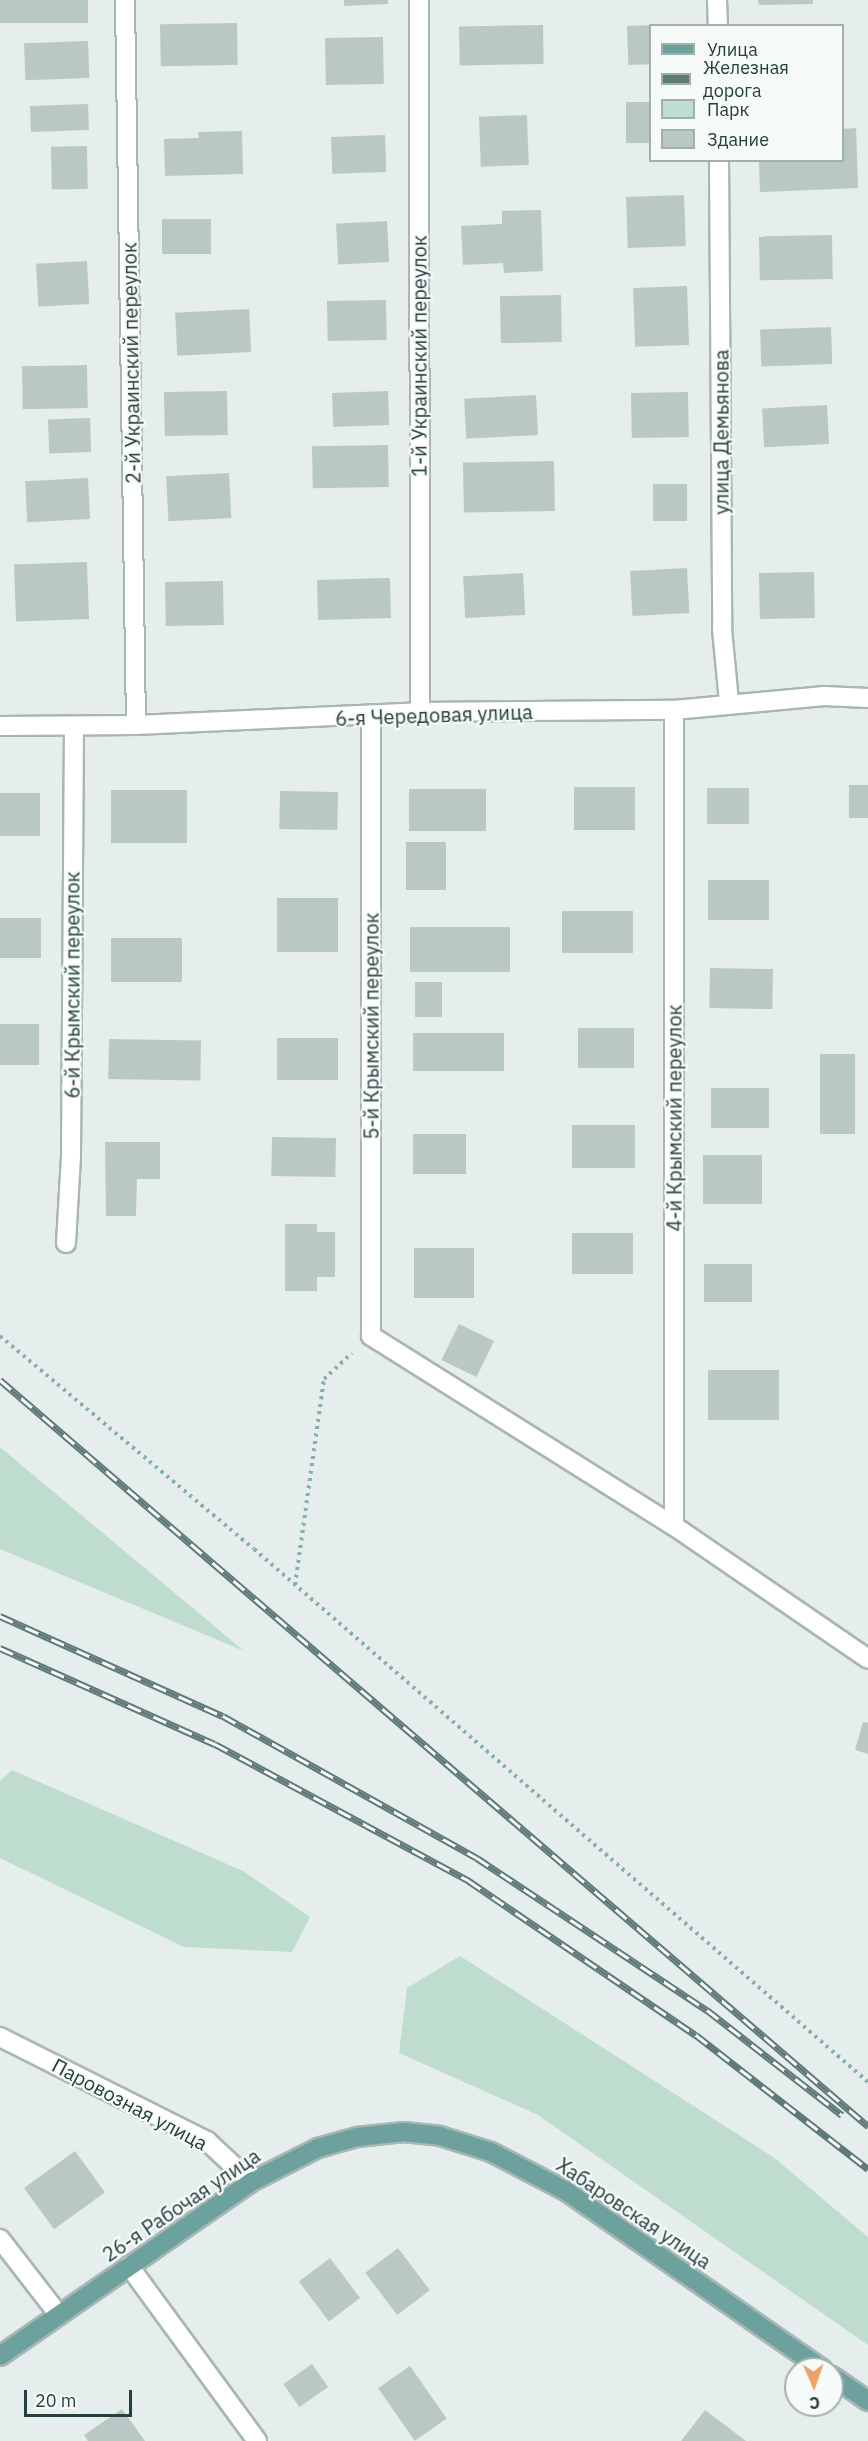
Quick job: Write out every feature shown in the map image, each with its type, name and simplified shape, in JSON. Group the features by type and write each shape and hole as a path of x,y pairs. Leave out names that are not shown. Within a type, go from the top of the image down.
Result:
{"main road":[{"name":"26-я Рабочая улица","path":"0,2356 251,2182 318,2148 357,2137 404,2132"},
{"name":"Хабаровская улица","path":"404,2132 440,2136 491,2152 566,2191 805,2357"},
{"path":"844,2384 868,2401"}],"street":[{"name":"2-й Украинский переулок","path":"125,0 136,725"},
{"name":"1-й Украинский переулок","path":"419,0 420,712"},
{"path":"717,0 718,24"},
{"name":"улица Демьянова","path":"719,162 722,629 729,702"},
{"name":"6-я Чередовая улица","path":"0,726 136,725 372,717 420,712 674,710 729,702 824,696 868,698"},
{"name":"4-й Крымский переулок","path":"674,710 674,1526"},
{"name":"5-й Крымский переулок","path":"370,1336 372,717"},
{"name":"6-й Крымский переулок","path":"66,1243 71,1156 74,726"},
{"path":"370,1336 674,1526 868,1659"},
{"name":"Паровозная улица","path":"0,2037 207,2140 251,2182"},
{"path":"0,2239 59,2315"},
{"path":"129,2266 257,2441"}],"path":[{"path":"0,1336 295,1585 868,2082"},
{"path":"295,1585 324,1379 370,1336"}],"green space":[{"path":"0,1447 244,1651 0,1549"},
{"path":"12,1770 243,1871 310,1917 292,1952 184,1947 0,1858 0,1781"},
{"path":"460,1956 773,2157 868,2237 868,2345 538,2115 399,2053 407,1988"}],"building":[{"path":"0,0 88,0 88,23 0,23"},
{"path":"344,0 388,0 388,4 344,6"},
{"path":"758,0 813,0 813,4 759,5"},
{"path":"237,23 238,65 161,66 160,24"},
{"path":"543,25 544,64 460,65 459,26"},
{"path":"649,25 649,64 628,65 627,26"},
{"path":"383,37 384,84 326,85 325,38"},
{"path":"88,41 89,78 25,80 24,43"},
{"path":"626,102 649,102 649,143 626,143"},
{"path":"88,104 89,130 31,132 30,106"},
{"path":"527,115 529,165 481,167 479,117"},
{"path":"856,128 858,188 760,192 759,162 844,162 844,129"},
{"path":"242,131 243,174 165,176 164,139 199,138 198,132"},
{"path":"385,135 386,172 332,174 331,137"},
{"path":"87,146 88,189 52,190 51,147"},
{"path":"684,195 686,246 628,248 626,197"},
{"path":"541,210 543,271 504,273 503,263 463,265 461,226 502,224 502,211"},
{"path":"162,219 211,219 211,254 162,254"},
{"path":"387,221 389,262 338,265 336,224"},
{"path":"832,235 833,279 760,280 759,236"},
{"path":"87,261 89,304 38,307 36,264"},
{"path":"687,286 689,345 635,347 633,288"},
{"path":"561,295 562,342 501,343 500,296"},
{"path":"386,300 387,340 328,341 327,301"},
{"path":"249,309 251,352 177,356 175,313"},
{"path":"831,327 832,364 761,366 760,329"},
{"path":"87,365 88,408 23,409 22,366"},
{"path":"227,391 228,435 165,436 164,392"},
{"path":"388,391 389,425 333,427 332,393"},
{"path":"688,392 689,437 632,438 631,393"},
{"path":"536,395 538,435 466,439 464,399"},
{"path":"827,405 829,444 764,447 762,408"},
{"path":"90,418 91,452 49,453 48,419"},
{"path":"388,445 389,487 313,488 312,446"},
{"path":"554,461 555,511 464,513 463,463"},
{"path":"229,473 231,518 168,521 166,476"},
{"path":"88,478 90,519 27,522 25,481"},
{"path":"653,484 687,484 687,521 653,521"},
{"path":"87,562 89,619 16,622 14,565"},
{"path":"687,568 689,613 632,616 630,571"},
{"path":"814,572 815,618 760,619 759,573"},
{"path":"523,573 525,615 465,618 463,576"},
{"path":"390,578 391,618 318,620 317,580"},
{"path":"223,581 224,625 166,626 165,582"},
{"path":"849,785 868,785 868,818 849,818"},
{"path":"574,787 635,787 635,830 574,830"},
{"path":"707,788 749,788 749,824 707,824"},
{"path":"409,789 486,789 486,831 409,831"},
{"path":"111,790 187,790 187,843 111,843"},
{"path":"280,791 338,792 337,830 279,829"},
{"path":"0,793 40,793 40,836 0,836"},
{"path":"406,842 446,842 446,890 406,890"},
{"path":"708,880 769,880 769,920 708,920"},
{"path":"277,898 338,898 338,952 277,952"},
{"path":"562,911 633,911 633,953 562,953"},
{"path":"0,918 41,918 41,958 0,958"},
{"path":"410,927 510,927 510,972 410,972"},
{"path":"111,938 182,938 182,982 111,982"},
{"path":"710,968 773,969 772,1009 709,1008"},
{"path":"415,982 442,982 442,1017 415,1017"},
{"path":"0,1024 39,1024 39,1065 0,1065"},
{"path":"578,1028 634,1028 634,1068 578,1068"},
{"path":"413,1033 504,1033 504,1071 413,1071"},
{"path":"277,1038 338,1038 338,1080 277,1080"},
{"path":"109,1039 201,1041 200,1081 108,1079"},
{"path":"820,1054 855,1054 855,1134 820,1134"},
{"path":"711,1088 769,1088 769,1128 711,1128"},
{"path":"572,1125 635,1125 635,1168 572,1168"},
{"path":"413,1134 466,1134 466,1174 413,1174"},
{"path":"272,1137 336,1138 335,1177 271,1176"},
{"path":"105,1142 160,1142 160,1179 137,1179 136,1216 106,1216"},
{"path":"703,1155 762,1155 762,1204 703,1204"},
{"path":"285,1224 317,1224 317,1232 335,1232 335,1277 317,1277 317,1291 285,1291"},
{"path":"572,1233 633,1233 633,1274 572,1274"},
{"path":"414,1248 474,1248 474,1298 414,1298"},
{"path":"704,1264 752,1264 752,1302 704,1302"},
{"path":"459,1324 494,1341 477,1377 441,1360"},
{"path":"708,1370 779,1370 779,1420 708,1420"},
{"path":"863,1722 868,1723 868,1754 855,1750"},
{"path":"75,2151 105,2192 54,2229 24,2188"},
{"path":"398,2248 430,2290 397,2315 365,2273"},
{"path":"330,2258 360,2298 329,2321 299,2281"},
{"path":"312,2364 328,2387 299,2407 283,2384"},
{"path":"410,2366 447,2418 415,2441 378,2388"},
{"path":"122,2409 145,2441 88,2441 84,2435"},
{"path":"705,2410 746,2441 681,2441"}],"railway":[{"path":"0,1380 868,2126"},
{"path":"0,1616 223,1716 477,1858 707,2010 842,2115"},
{"path":"0,1648 215,1744 469,1881 696,2035 868,2169"}]}
